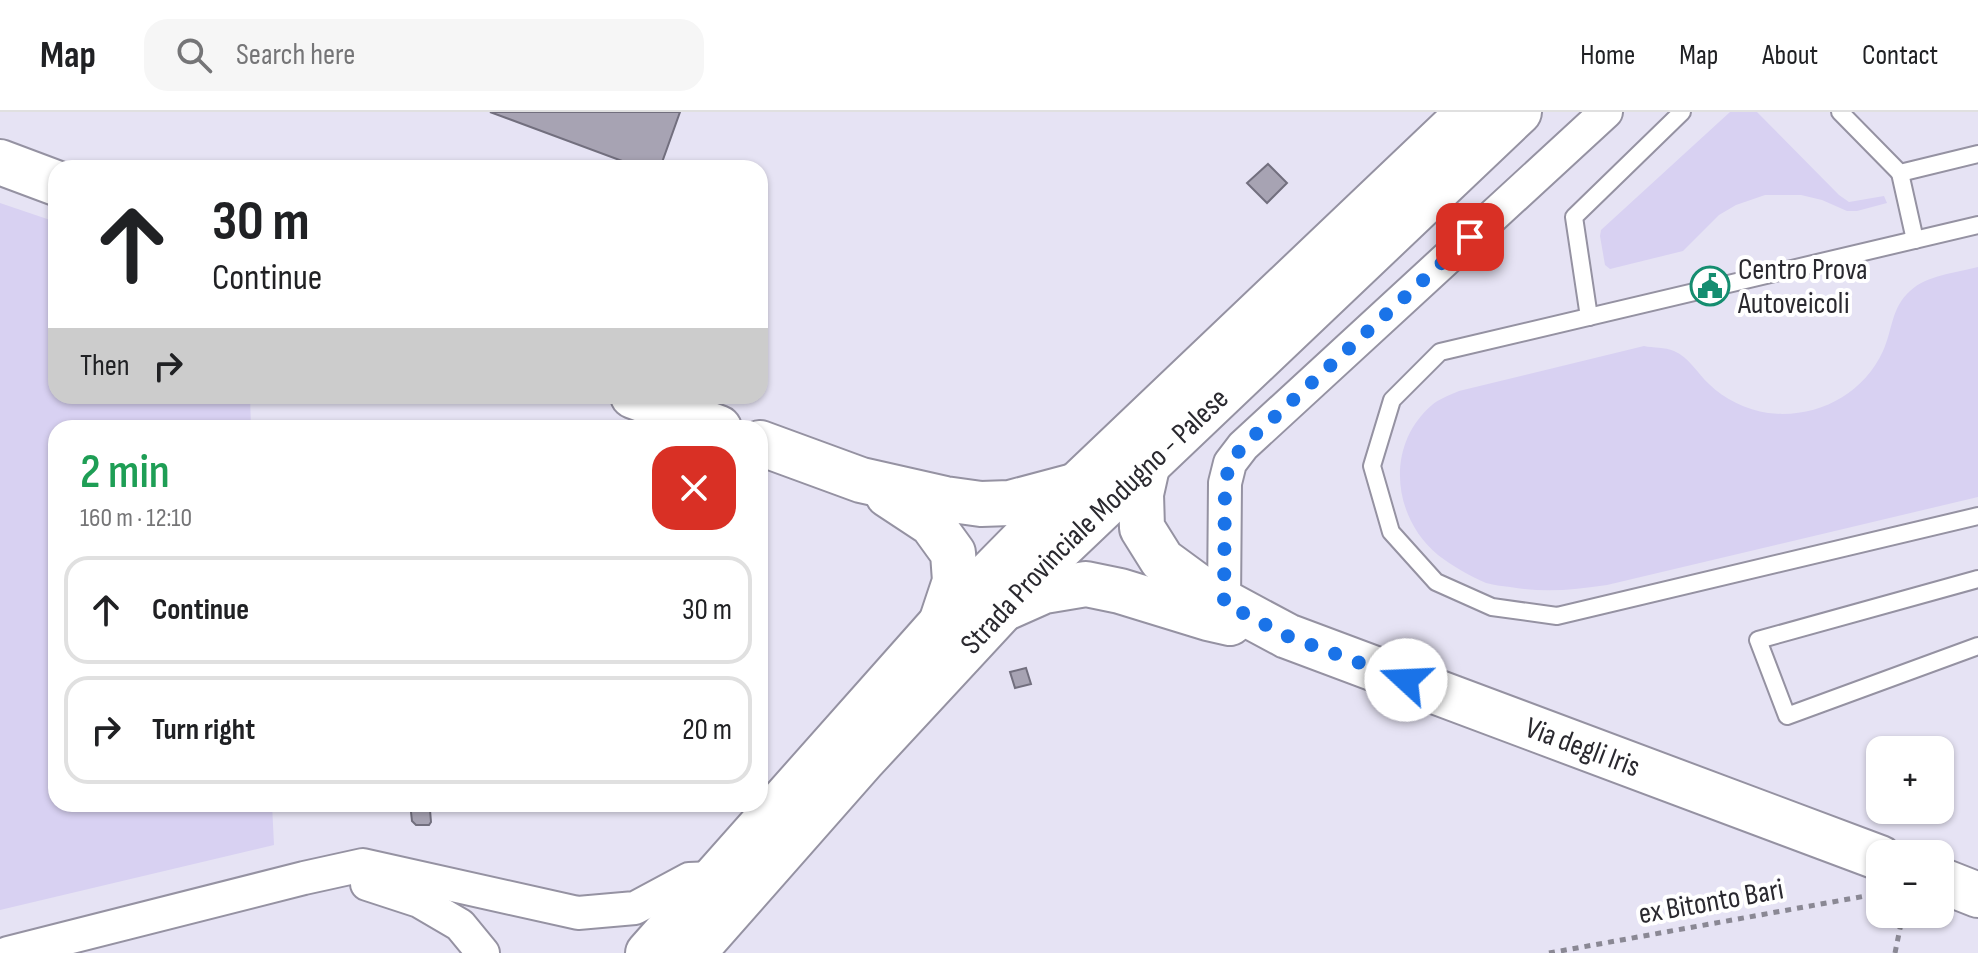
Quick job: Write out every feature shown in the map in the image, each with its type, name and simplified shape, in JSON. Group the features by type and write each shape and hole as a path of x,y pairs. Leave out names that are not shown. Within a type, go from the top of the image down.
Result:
{"main road":[{"name":"Strada Provinciale Modugno - Palese","path":"648,953 941,623 1076,486 1469,112"},
{"name":"Strada Provinciale Modugno - Palese","path":"693,953 864,759 1056,552 1519,112"},
{"path":"0,162 48,180"},
{"path":"654,404 698,420"},
{"path":"768,446 861,480 981,504 1010,503 1076,486"},
{"path":"1147,467 1141,494 1142,528 1162,560 1207,593 1287,636"},
{"path":"861,480 932,524 953,553 955,581 941,623"},
{"path":"1002,610 1044,591 1086,584 1287,636"},
{"name":"Via degli Iris","path":"1287,636 1866,853"},
{"path":"1954,886 1978,895"}],"street":[{"path":"1224,603 1225,483 1230,463 1243,446 1606,112"},
{"path":"8,953 363,865 578,913 635,908 689,879 713,878"},
{"path":"304,878 368,884 419,901 460,925 483,953"}],"lane":[{"path":"1589,317 1574,217 1682,112"},
{"path":"1840,112 1900,173 1915,240"},
{"path":"1900,173 1978,154"},
{"path":"1978,225 1440,352 1392,400 1372,466 1391,532 1436,582 1492,607 1557,616 1978,516"},
{"path":"1978,579 1758,640 1787,716 1978,646"}],"path":[{"name":"ex Bitonto Bari","path":"1549,953 1866,896"},
{"path":"1895,953 1900,928"}],"shaded area":[{"path":"1730,112 1757,112 1849,202 1884,196 1887,203 1847,211 1801,195 1765,195 1719,215 1683,251 1610,269 1605,265 1601,230"},
{"path":"0,203 48,219 48,404 250,404 251,420 48,420 48,812 272,812 274,845 0,910"},
{"path":"1978,267 1978,497 1607,585 1558,590 1522,589 1480,580 1438,555 1411,521 1403,501 1400,481 1401,460 1407,440 1417,421 1432,405 1459,391 1644,346 1679,354 1715,389 1729,399 1760,412 1786,414 1820,408 1850,392 1874,367 1883,351 1896,312 1910,291 1933,278"}],"building":[{"path":"490,112 680,112 663,160 619,160"},
{"path":"1268,164 1287,183 1267,203 1247,183"},
{"path":"1026,668 1031,684 1015,688 1010,672"},
{"path":"411,812 430,812 429,825 416,825"}],"place":[{"name":"Centro Prova Autoveicoli","path":"1710,286"}],"route":[{"path":"1406,680 1287,636 1224,603 1225,483 1230,463 1243,446 1470,237"}]}
